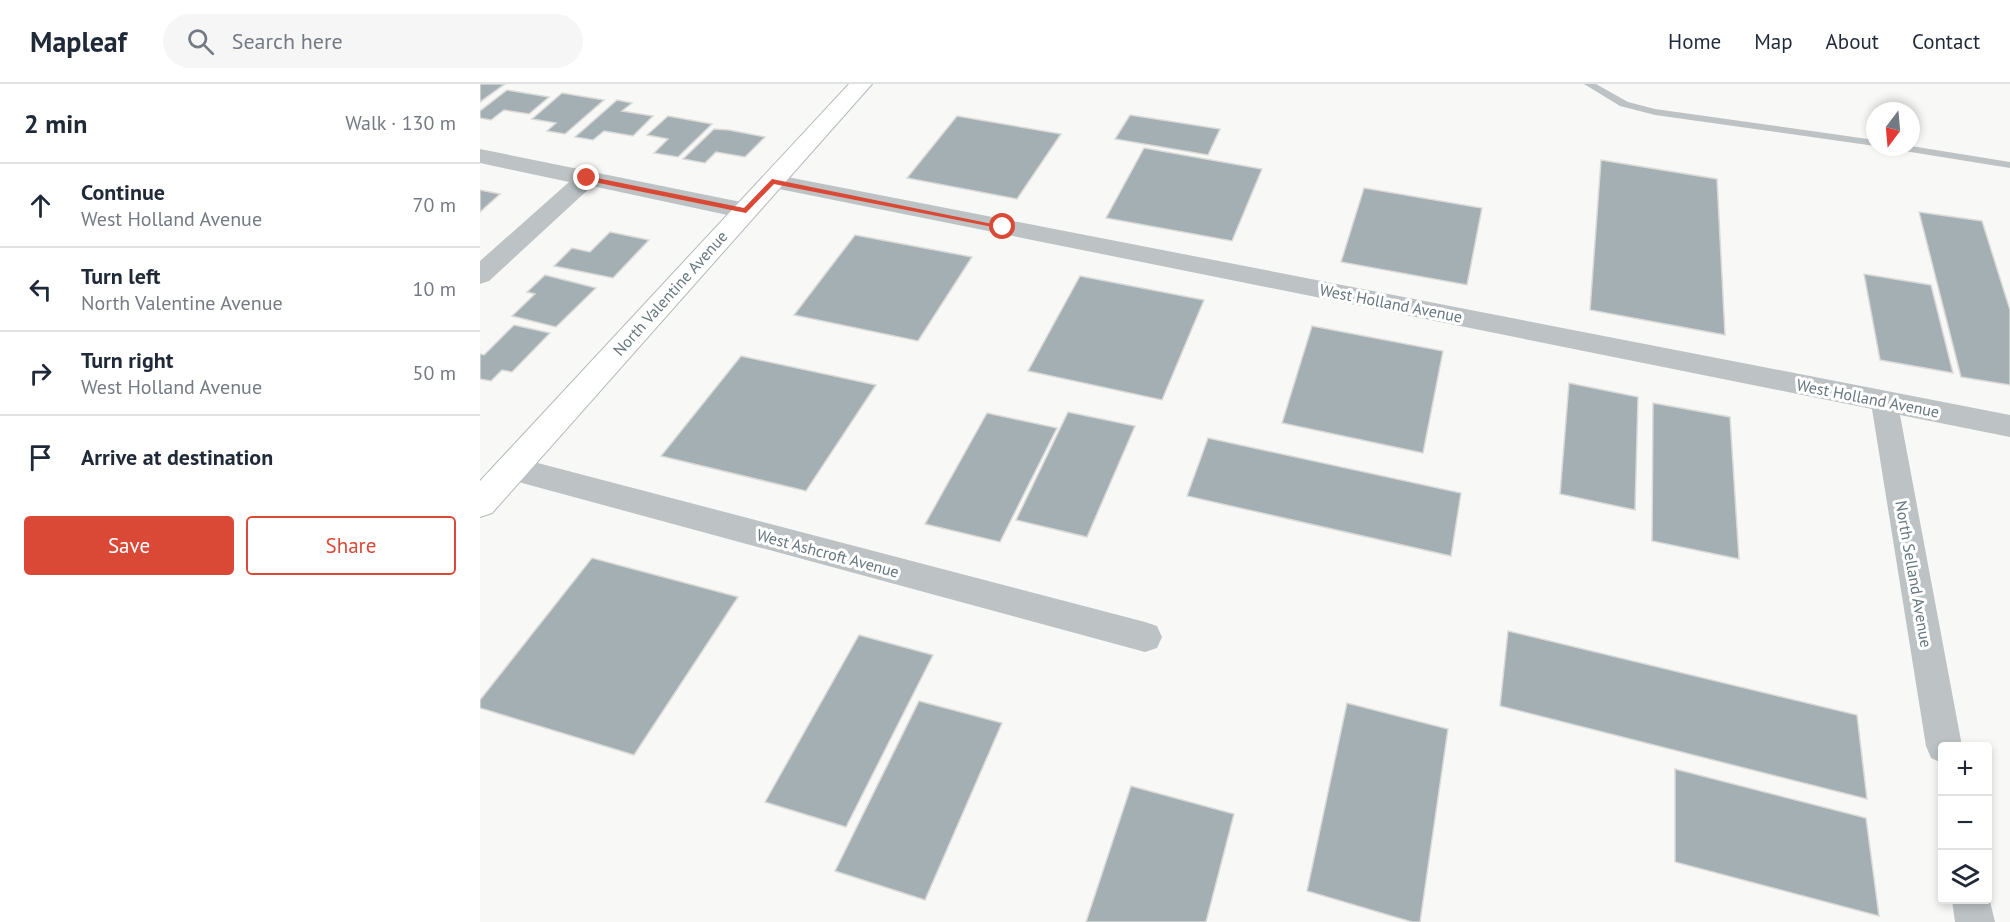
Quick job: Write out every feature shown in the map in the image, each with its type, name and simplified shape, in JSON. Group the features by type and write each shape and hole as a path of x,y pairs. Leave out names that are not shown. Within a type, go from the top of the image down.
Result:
{"street":[{"name":"North Valentine Avenue","path":"480,502 861,84"},
{"path":"480,156 746,211"},
{"path":"480,275 587,178"},
{"name":"West Holland Avenue","path":"772,181 2010,426"},
{"name":"North Selland Avenue","path":"1884,401 1943,742"},
{"name":"West Ashcroft Avenue","path":"512,468 1145,637"},
{"path":"1972,904 1975,922"}],"lane":[{"path":"1589,84 1624,104 1655,112 1866,142"},
{"path":"1920,151 2010,165"}],"building":[{"path":"480,84 505,84 480,102"},
{"path":"507,90 549,97 529,114 504,110 491,120 480,118 480,111"},
{"path":"562,93 604,100 565,134 547,131 556,123 532,119"},
{"path":"617,100 632,103 622,111 653,116 633,136 604,131 593,140 575,137"},
{"path":"1130,115 1220,129 1208,155 1115,139"},
{"path":"668,116 712,124 678,157 654,153 668,139 647,135"},
{"path":"957,116 1061,134 1017,199 907,178"},
{"path":"714,129 765,137 745,157 716,152 705,163 683,159"},
{"path":"1144,148 1262,169 1232,241 1106,218"},
{"path":"1601,160 1717,179 1725,335 1590,310"},
{"path":"1364,188 1482,208 1467,285 1341,262"},
{"path":"480,190 500,194 480,212"},
{"path":"1919,212 1982,221 2010,310 2010,385 1961,377"},
{"path":"610,232 649,240 613,278 554,266 572,248 590,252"},
{"path":"855,235 972,257 918,341 794,315"},
{"path":"1864,274 1931,285 1953,373 1880,360"},
{"path":"545,275 596,288 556,327 512,316 535,294 527,292"},
{"path":"1080,276 1204,300 1162,400 1028,371"},
{"path":"514,325 550,333 512,372 502,370 491,381 480,379 480,354 484,355"},
{"path":"1312,326 1443,351 1423,453 1282,423"},
{"path":"741,356 876,385 806,491 661,456"},
{"path":"1569,383 1638,397 1635,510 1560,494"},
{"path":"1653,403 1730,417 1739,559 1652,541"},
{"path":"1068,412 1135,426 1087,537 1016,520"},
{"path":"987,413 1057,428 1000,542 925,524"},
{"path":"1208,438 1461,493 1451,556 1187,496"},
{"path":"592,558 738,597 634,755 480,708 480,700"},
{"path":"1508,631 1857,715 1867,799 1500,706"},
{"path":"859,635 933,655 846,827 765,802"},
{"path":"919,701 1002,723 925,900 835,871"},
{"path":"1347,703 1448,729 1420,922 1412,922 1307,891"},
{"path":"1675,769 1866,818 1879,916 1675,862"},
{"path":"1131,786 1234,814 1206,922 1086,922"}],"route":[{"path":"587,178 746,211 772,181 1003,227"}]}
